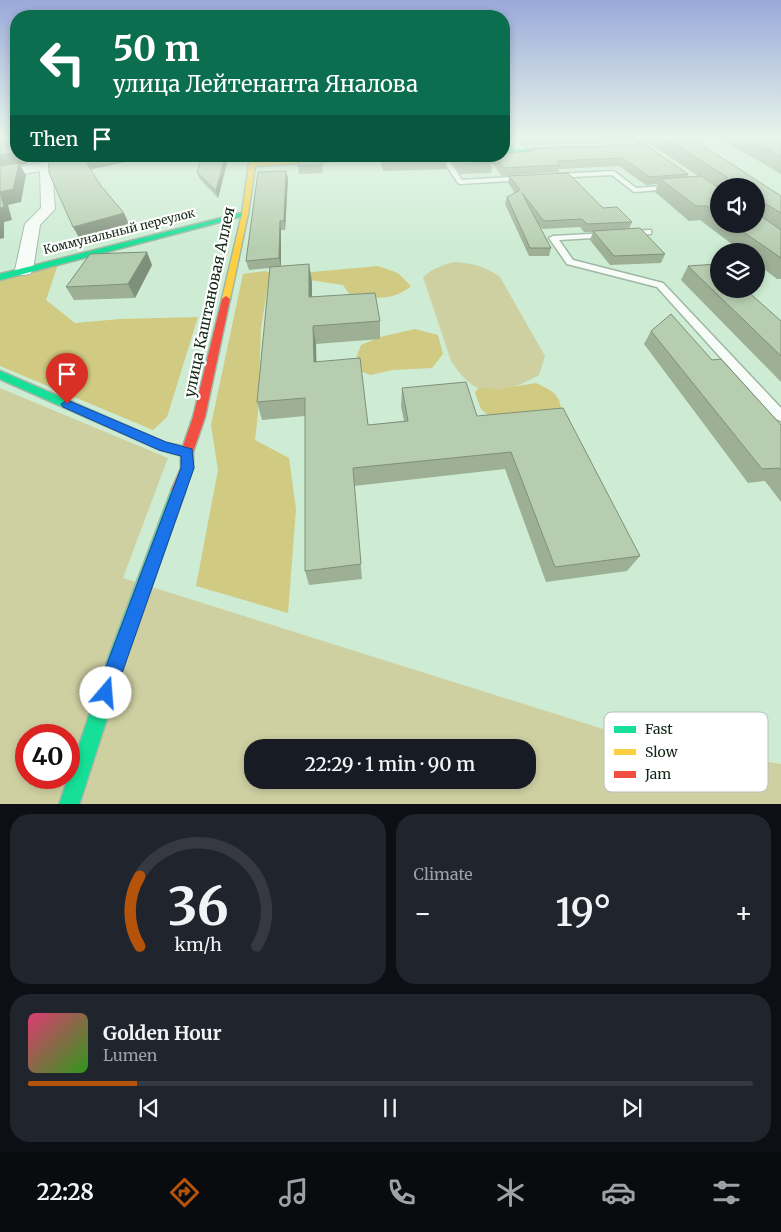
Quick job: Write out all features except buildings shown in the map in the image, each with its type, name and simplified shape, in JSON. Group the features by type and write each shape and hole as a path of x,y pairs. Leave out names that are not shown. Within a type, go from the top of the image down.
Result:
{"street":[{"path":"24,270 33,224 48,209 46,174"},
{"name":"улица Каштановая Аллея","path":"69,804 118,656 187,468 188,456 199,418 244,214 251,174"},
{"name":"Коммунальный переулок","path":"0,277 244,214"},
{"path":"0,375 188,456"}],"lane":[{"path":"454,174 460,182 537,177"},
{"path":"547,177 594,174"},
{"path":"616,174 634,190 682,186"},
{"path":"648,232 553,238 570,262 660,285 781,416"}],"green space":[{"path":"454,262 478,266 500,277 545,356 539,375 510,388 487,390 471,384 456,369 451,361 423,277 445,264"},
{"path":"0,388 168,458 123,578 604,729 604,792 768,792 768,762 781,764 781,804 0,804"}],"shaded area":[{"path":"58,264 46,300 75,323 120,319 198,317 167,417 153,430 0,366 0,281"},
{"path":"378,266 398,273 411,286 397,295 374,298 350,295 343,285 309,280 268,284 261,329 258,413 255,440 289,458 296,509 288,613 196,586 218,470 211,425 243,274 265,271 279,275"},
{"path":"415,329 438,335 443,354 432,368 393,370 370,375 358,370 355,361 361,345 380,337"},
{"path":"536,383 551,391 557,397 560,402 561,413 495,421 481,409 475,393 478,388 499,389"}],"traffic: fast":[{"path":"0,277 245,214"},
{"path":"0,375 164,447 187,452"},
{"path":"69,804 118,656 179,489"}],"traffic: slow":[{"path":"226,299 245,214 251,174"}],"traffic: jam":[{"path":"179,489 187,468 187,452 199,417 226,299"}],"route":[{"path":"67,404 164,447 187,452 187,468 106,693"}]}
